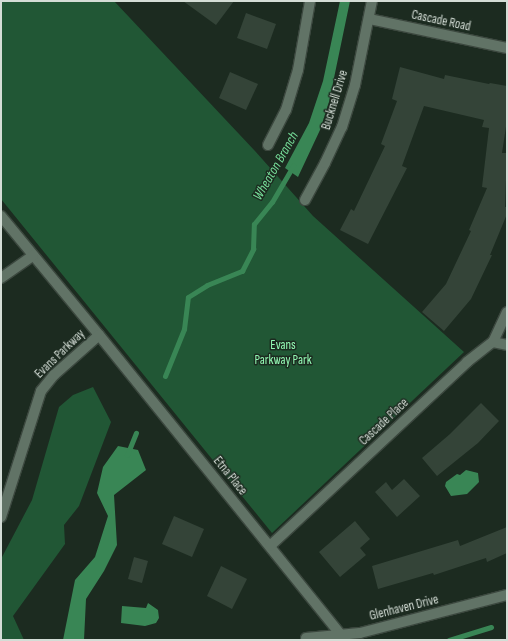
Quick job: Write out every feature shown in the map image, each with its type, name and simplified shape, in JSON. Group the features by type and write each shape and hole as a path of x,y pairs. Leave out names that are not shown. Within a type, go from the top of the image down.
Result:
{"street":[{"path":"268,145 286,110 298,70 310,1"},
{"name":"Bucknell Drive","path":"305,200 342,127 355,85 372,1"},
{"name":"Cascade Road","path":"369,19 507,48"},
{"name":"Evans Parkway","path":"1,216 99,335 54,374 40,391 6,506 1,517"},
{"path":"1,278 33,256"},
{"name":"Cascade Place","path":"270,546 467,362 493,342 507,312"},
{"name":"Etna Place","path":"99,335 340,634"},
{"path":"493,342 507,345"},
{"name":"Glenhaven Drive","path":"306,638 360,633 507,595"}],"green space":[{"name":"Evans Parkway Park","path":"1,1 114,1 255,151 313,216 464,352 272,533 1,199"},
{"path":"93,387 111,422 79,506 64,525 65,544 13,616 24,640 1,640 1,559 32,500 59,407 73,395"}],"shaded area":[{"path":"340,1 350,1 329,102 320,130 298,177 285,168 309,123 323,81"},
{"path":"118,446 138,450 146,470 114,495 117,545 104,571 86,599 84,640 63,640 75,580 95,557 108,516 97,493 103,467"},
{"path":"466,470 478,473 479,482 467,494 451,496 445,486 446,482 457,474 460,475"},
{"path":"148,603 158,610 159,618 156,623 145,626 121,623 122,606 146,608"}],"building":[{"path":"183,1 234,1 216,25"},
{"path":"246,13 276,24 267,49 237,38"},
{"path":"400,67 444,79 445,75 507,86 507,120 502,153 507,153 505,207 507,207 507,214 490,255 492,255 471,299 444,331 422,312 446,284 471,231 469,230 487,188 482,187 489,128 482,127 484,120 424,106 402,166 407,168 368,244 340,230 351,209 354,211 385,146 381,144 397,101 392,99"},
{"path":"230,72 258,84 246,110 219,98"},
{"path":"481,403 499,421 478,443 437,476 422,458 450,434"},
{"path":"404,479 420,496 397,517 375,492 386,482 392,490"},
{"path":"174,516 204,529 192,557 162,544"},
{"path":"355,521 370,539 360,548 366,555 340,577 319,552"},
{"path":"507,527 507,553 487,562 486,558 434,575 433,573 378,589 372,566 458,540 460,546"},
{"path":"134,557 148,561 142,583 128,579"},
{"path":"221,566 247,579 232,609 207,596"}],"waterway":[{"name":"Wheaton Branch","path":"165,376 184,329 188,297 207,285 242,271 253,249 254,224 272,202 293,166"},
{"name":"Wheaton Branch","path":"127,455 136,433"},
{"path":"449,640 491,627"}]}
